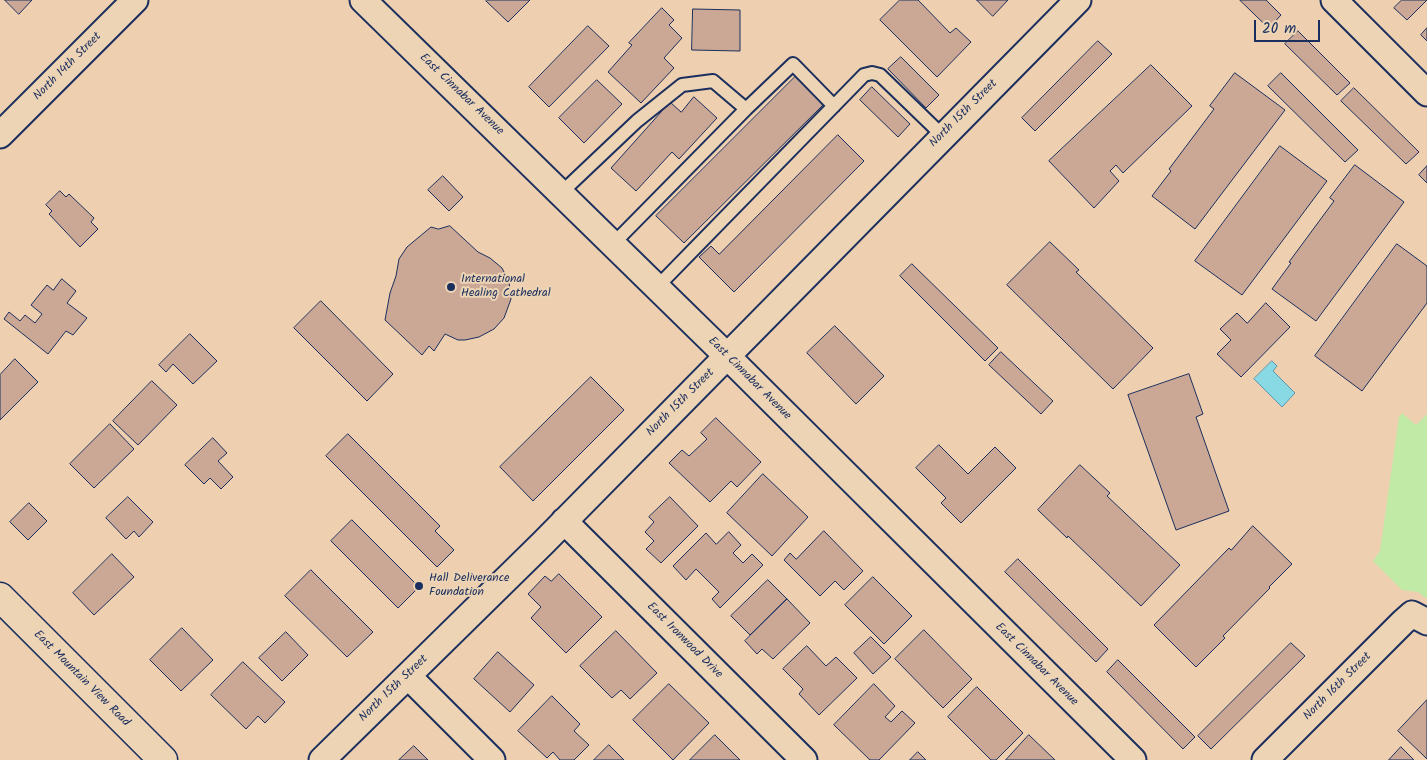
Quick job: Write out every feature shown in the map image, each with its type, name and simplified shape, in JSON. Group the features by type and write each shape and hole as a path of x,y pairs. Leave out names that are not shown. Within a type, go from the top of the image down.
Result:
{"street":[{"name":"North 14th Street","path":"0,135 135,0"},
{"name":"East Cinnabar Avenue","path":"364,0 727,356 1133,760"},
{"name":"North 15th Street","path":"322,760 564,521 1078,0"},
{"path":"1334,0 1427,93"},
{"name":"East Ironwood Drive","path":"564,521 804,760"},
{"name":"East Mountain View Road","path":"0,597 163,760"},
{"name":"North 16th Street","path":"1265,760 1402,622 1420,618"},
{"path":"408,676 492,760"}],"lane":[{"path":"612,244 793,64 834,106"},
{"path":"657,287 864,75 872,73 880,75 943,136"},
{"path":"561,193 637,121 682,85 713,81 746,109"}],"green space":[{"path":"1402,413 1416,425 1427,414 1427,599 1418,592 1402,590 1373,561 1380,551 1399,417"}],"water":[{"path":"1272,361 1277,366 1273,371 1295,393 1282,407 1254,379"}],"building":[{"path":"5,0 32,0 19,14"},
{"path":"487,0 530,0 508,22"},
{"path":"900,0 918,0 950,33 956,28 971,42 937,77 880,20"},
{"path":"977,0 1008,0 993,16"},
{"path":"1240,0 1266,0 1281,15 1269,28"},
{"path":"1402,0 1427,0 1407,20 1394,8"},
{"path":"662,8 674,20 669,25 682,38 664,58 674,68 641,103 608,72 632,45 629,43"},
{"path":"693,9 740,10 740,51 692,50"},
{"path":"588,26 609,46 549,107 529,87"},
{"path":"1427,28 1427,41 1421,35"},
{"path":"1298,31 1350,83 1337,95 1285,44"},
{"path":"1098,41 1112,54 1035,131 1022,118"},
{"path":"901,57 939,95 926,108 888,69"},
{"path":"1151,65 1192,106 1123,173 1116,165 1110,171 1119,181 1094,208 1049,161"},
{"path":"1235,73 1285,110 1195,229 1152,196 1171,171 1169,169 1214,109 1210,106"},
{"path":"1281,73 1358,150 1345,162 1268,86"},
{"path":"797,75 825,103 684,243 656,216"},
{"path":"597,80 622,104 584,143 559,118"},
{"path":"872,87 910,124 898,137 860,100"},
{"path":"1354,88 1419,152 1406,164 1341,101"},
{"path":"694,97 717,118 679,159 672,152 636,191 611,168 670,102 681,112"},
{"path":"838,135 864,161 734,292 699,257 711,246 719,254"},
{"path":"1280,146 1327,181 1242,295 1195,261"},
{"path":"1355,165 1404,202 1316,321 1272,289 1291,263 1289,262 1334,201 1330,198"},
{"path":"1427,166 1427,183 1419,175"},
{"path":"443,176 463,197 449,211 428,190"},
{"path":"60,191 66,197 69,194 94,218 91,222 98,229 80,247 49,214 52,211 46,205"},
{"name":"International Healing Cathedral","path":"450,226 478,252 490,258 502,268 509,282 511,299 504,318 494,329 479,337 465,340 458,340 445,334 434,351 429,346 422,355 385,320 390,293 399,259 407,247 431,227 438,229"},
{"path":"1050,242 1079,270 1076,272 1153,348 1113,389 1007,285"},
{"path":"1397,244 1427,266 1427,303 1362,391 1315,356"},
{"path":"912,264 998,348 985,361 900,276"},
{"path":"62,279 76,291 67,303 87,318 73,335 66,331 48,354 4,319 9,312 20,321 25,315 35,323 42,314 31,305 47,285 53,290"},
{"path":"321,301 393,374 367,401 294,328"},
{"path":"1266,303 1290,327 1241,377 1217,354 1231,340 1220,329 1237,313 1247,323"},
{"path":"835,326 884,376 856,404 807,353"},
{"path":"190,334 217,361 193,384 173,364 166,372 159,365"},
{"path":"1001,352 1053,401 1041,414 989,365"},
{"path":"15,359 38,382 0,420 0,375"},
{"path":"1189,374 1203,414 1196,417 1229,511 1176,530 1128,395"},
{"path":"591,377 624,410 533,501 500,467"},
{"path":"152,381 177,405 138,445 113,421"},
{"path":"716,418 761,462 737,487 731,481 710,502 669,463 682,450 689,456 707,439 701,433"},
{"path":"110,424 134,449 94,488 70,464"},
{"path":"348,434 440,526 435,531 454,550 437,567 326,456"},
{"path":"213,438 227,453 218,461 233,477 221,489 210,478 204,484 185,465"},
{"path":"939,445 968,474 995,447 1016,468 961,523 941,503 946,498 916,468"},
{"path":"1080,465 1110,493 1107,496 1180,565 1141,606 1038,510"},
{"path":"763,474 808,517 772,556 727,513"},
{"path":"128,497 153,522 139,537 134,531 126,539 106,518"},
{"path":"670,497 698,526 661,563 646,549 654,541 645,532 654,522 649,517"},
{"path":"29,503 47,521 28,540 10,522"},
{"path":"352,520 419,587 398,608 331,541"},
{"path":"1253,526 1292,564 1196,667 1154,625"},
{"path":"824,531 863,571 844,590 835,581 820,596 784,560 790,553 796,559"},
{"path":"729,532 741,545 733,553 743,563 752,554 763,565 720,608 712,599 719,592 696,569 686,580 673,566 706,533 716,544"},
{"path":"112,554 134,577 94,615 73,593"},
{"path":"1018,559 1108,649 1096,662 1005,572"},
{"path":"311,570 373,632 347,657 285,596"},
{"path":"559,574 602,617 566,653 531,618 541,607 528,594 545,576 551,581"},
{"path":"873,577 912,616 884,644 845,605"},
{"path":"768,580 787,599 750,635 731,616"},
{"path":"787,599 810,623 773,659 762,649 757,654 745,641"},
{"path":"182,628 213,660 181,691 150,660"},
{"path":"924,630 972,679 943,708 895,659"},
{"path":"616,631 657,673 630,699 621,690 612,698 580,666"},
{"path":"286,632 308,655 282,681 259,658"},
{"path":"871,637 891,657 873,674 854,653"},
{"path":"1291,643 1305,656 1211,749 1198,736"},
{"path":"807,646 826,666 836,657 857,678 819,715 799,694 803,689 783,669"},
{"path":"498,652 534,685 510,712 474,679"},
{"path":"1118,660 1195,737 1183,749 1107,672"},
{"path":"243,662 285,702 265,723 258,716 246,729 211,695"},
{"path":"669,684 709,723 673,760 633,720"},
{"path":"874,684 895,706 885,717 891,722 902,711 915,723 879,760 870,760 834,725"},
{"path":"977,687 1023,733 996,760 991,760 948,717"},
{"path":"552,696 580,724 574,731 589,745 574,760 560,760 553,752 547,758 518,731"},
{"path":"1427,700 1427,759 1398,731"},
{"path":"715,735 740,760 690,760"},
{"path":"1029,735 1055,760 1006,760"},
{"path":"609,745 624,760 594,760"},
{"path":"414,746 428,760 399,760"},
{"path":"1401,747 1414,760 1389,760"},
{"path":"918,752 926,760 910,760"}],"place":[{"name":"International Healing Cathedral","path":"451,287"},
{"name":"Hall Deliverance Foundation","path":"419,586"}]}
